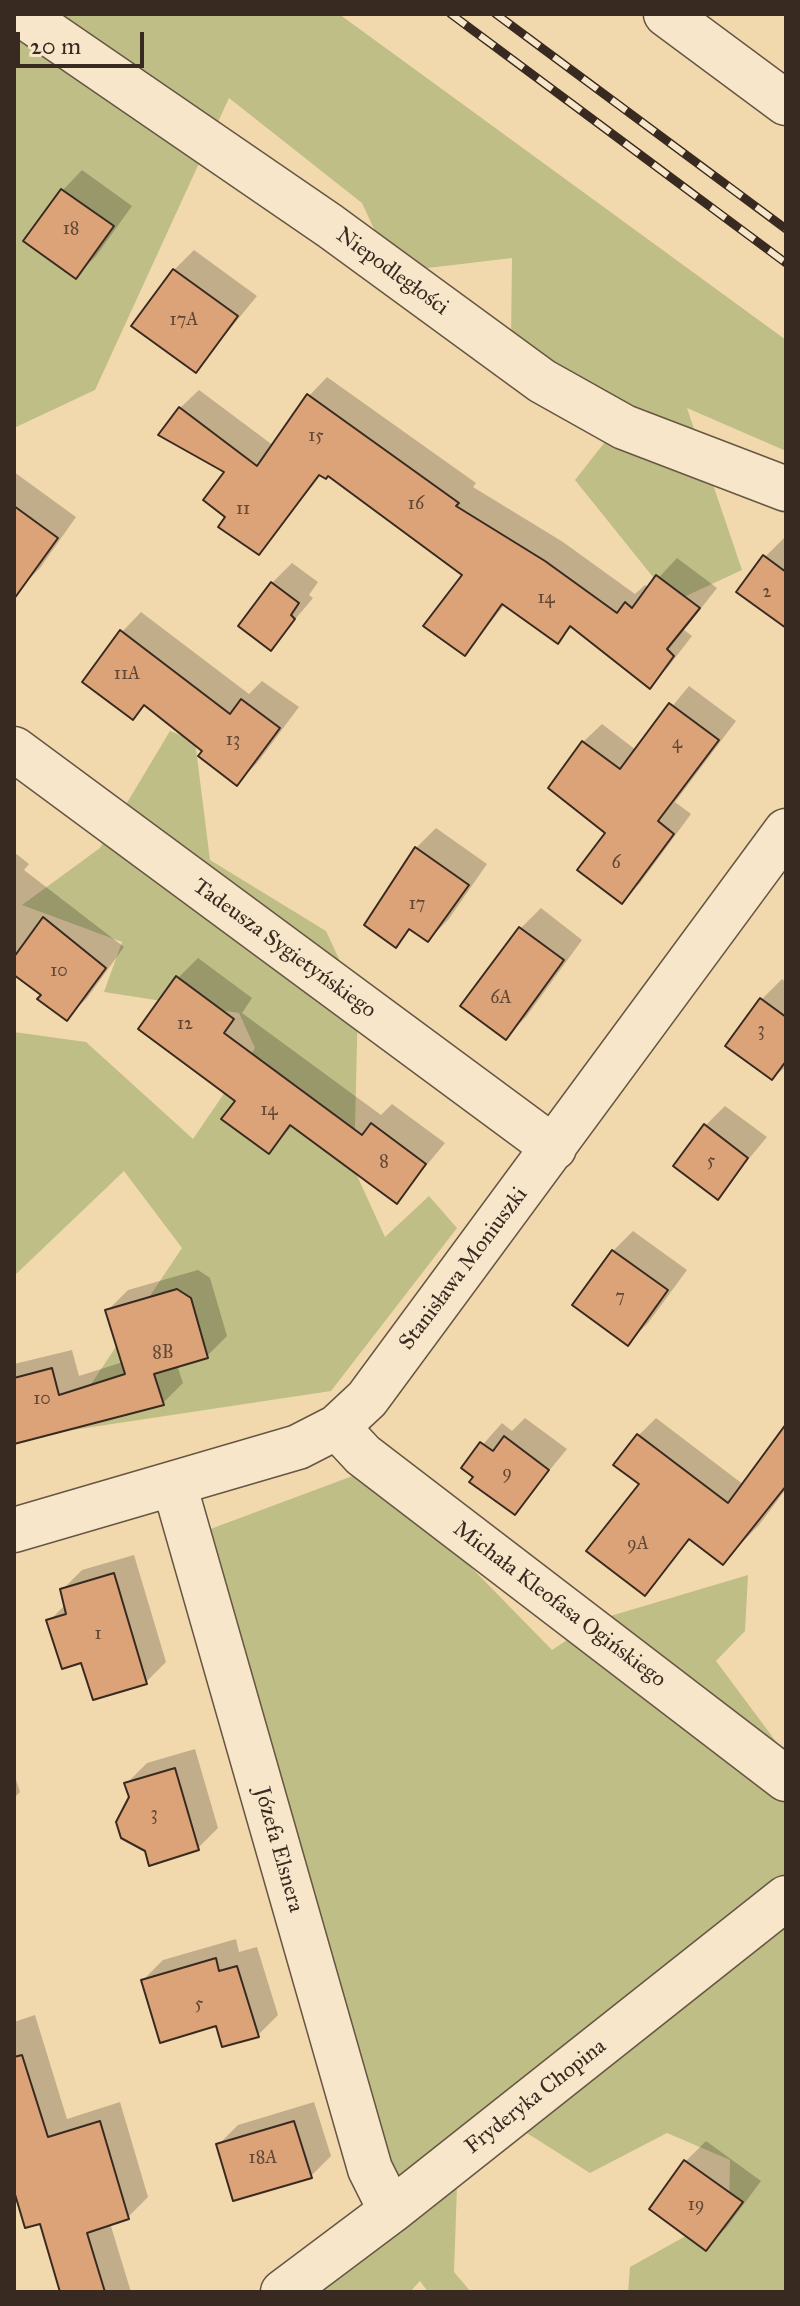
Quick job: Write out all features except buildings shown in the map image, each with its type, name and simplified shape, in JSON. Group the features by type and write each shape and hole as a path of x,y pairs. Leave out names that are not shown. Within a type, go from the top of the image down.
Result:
{"street":[{"name":"Niepodległości","path":"21,14 330,226 542,381 624,427 786,489"},
{"path":"666,14 786,103"},
{"name":"Tadeusza Sygietyńskiego","path":"14,749 554,1148"},
{"name":"Stanisława Moniuszki","path":"14,1530 298,1447 337,1427 367,1399 786,831"},
{"name":"Michała Kleofasa Ogińskiego","path":"337,1427 363,1455 786,1779"},
{"name":"Józefa Elsnera","path":"174,1484 370,2169 391,2211"},
{"name":"Fryderyka Chopina","path":"283,2292 391,2211 786,1898"}],"shaded area":[{"path":"14,14 339,14 786,340 786,451 687,408 742,570 673,602 575,480 627,414 511,342 512,258 394,272 362,203 229,98 95,390 14,428"},
{"path":"170,731 195,741 210,860 326,931 358,1000 354,1169 385,1237 429,1196 457,1228 331,1391 59,1432 182,1248 124,1171 14,1276 14,1032 86,1042 193,1139 255,1048 239,1013 104,992 122,942 22,905 100,848"},
{"path":"374,1468 552,1650 597,1620 748,1575 745,1631 716,1661 786,1755 786,2292 628,2292 630,2267 729,2212 730,2160 667,2133 590,2173 511,2123 458,2157 454,2272 471,2292 428,2292 420,2281 410,2292 281,2292 380,2196 197,1534"}],"railway":[{"path":"451,14 786,263"},
{"path":"496,14 786,229"}]}
